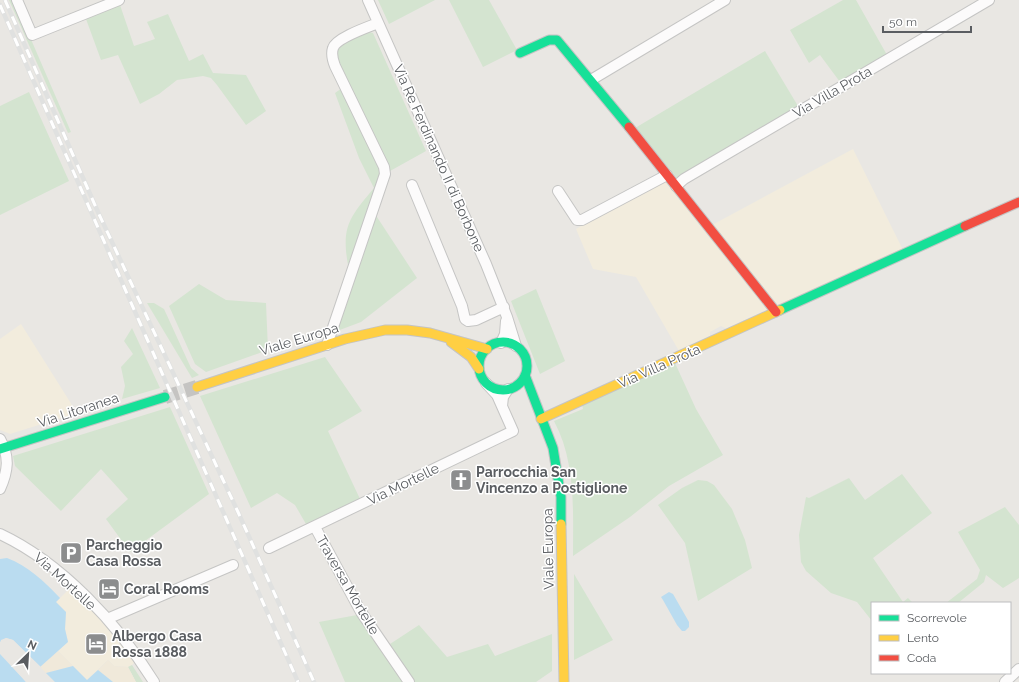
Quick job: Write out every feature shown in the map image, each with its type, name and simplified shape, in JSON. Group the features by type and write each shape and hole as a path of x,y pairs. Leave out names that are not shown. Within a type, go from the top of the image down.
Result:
{"street":[{"path":"17,0 32,34 109,2 119,0"},
{"name":"Via Re Ferdinando II di Borbone","path":"368,0 486,264 505,312 516,346"},
{"path":"591,80 725,0"},
{"name":"Via Villa Prota","path":"676,186 684,179 977,3 989,0"},
{"path":"327,345 385,174 384,167 335,66 332,56 332,48 339,40 378,23"},
{"path":"520,53 549,40 557,40 591,80 776,312"},
{"path":"558,191 576,220 582,220 667,175"},
{"path":"412,185 462,306 465,319 468,321 476,320 505,312 505,334 501,342 487,349 482,354 479,369 486,383 500,390 515,392"},
{"name":"Via Villa Prota","path":"541,419 1019,202"},
{"name":"Viale Europa","path":"197,387 327,345 375,332 417,330 458,339 487,349"},
{"name":"Viale Europa","path":"434,334 458,346 471,356 479,369"},
{"path":"501,342 516,346 526,359 525,375 515,392 502,397 502,406"},
{"name":"Viale Europa","path":"525,375 553,447 561,497 564,682"},
{"name":"Via Mortelle","path":"269,548 512,431 497,395 486,383"},
{"name":"Viale Europa","path":"515,392 541,419"},
{"name":"Via Litoranea","path":"2,445 165,397"},
{"path":"0,489 8,464 2,445"},
{"name":"Traversa Mortelle","path":"315,527 361,612 409,682"},
{"name":"Via Mortelle","path":"0,534 32,551 55,568 107,619 144,666 154,682"},
{"name":"Via Mortelle","path":"107,619 233,565"},
{"path":"1005,682 1019,668"}],"shaded area":[{"path":"853,149 903,250 777,306 712,225"},
{"path":"665,180 770,310 727,329 721,326 710,332 710,337 679,351 636,277 593,269 576,229"},
{"path":"21,324 77,413 10,434 0,430 0,339"},
{"name":"Albergo Casa Rossa 1888","path":"71,587 113,631 111,633 133,656 136,661 132,665 128,667 114,666 108,660 87,680 58,651 68,641 65,629 66,612 56,602"}],"green space":[{"path":"9,0 14,0 71,132 68,133"},
{"path":"378,0 435,0 389,24"},
{"path":"449,0 489,0 517,50 483,67"},
{"path":"843,0 856,0 887,55 840,82 820,55 809,63 790,30"},
{"path":"120,5 134,46 155,39 147,22 168,14 189,61 203,54 213,73 246,75 266,111 246,125 211,78 203,76 177,80 159,94 140,104 118,55 101,60 86,19"},
{"path":"368,32 373,33 426,151 390,171 350,85 337,61 335,51 339,45"},
{"path":"765,51 798,106 678,179 635,128"},
{"path":"342,88 379,169 380,178 348,265 346,241 349,223 353,215 374,188 359,158 335,93"},
{"path":"29,92 69,181 0,215 0,106"},
{"path":"375,214 417,278 361,322 337,331"},
{"path":"199,284 226,300 266,303 268,350 206,372 195,364 169,306"},
{"path":"536,289 565,361 540,374 511,301"},
{"path":"147,303 154,303 164,309 191,368 199,375 192,378"},
{"path":"132,328 160,388 122,399 125,386 121,367 133,354 124,341"},
{"path":"325,357 362,411 328,431 360,499 306,524 295,505 277,493 251,508 200,396"},
{"path":"675,363 696,409 723,455 669,486 630,517 573,556 573,504 570,470 561,437 554,421 583,409 582,404"},
{"path":"170,407 209,494 130,552 106,519 128,499 101,469 61,511 15,466 13,456"},
{"path":"902,474 932,513 873,558 903,602 871,602 871,620 857,602 831,593 806,571 801,562 799,535 806,497 809,498 849,478 865,500"},
{"path":"698,480 707,481 714,485 732,509 745,540 752,568 698,601 685,543 658,505 682,488"},
{"path":"1005,507 1019,525 1019,578 1003,588 986,575 984,582 959,602 947,602 977,579 980,570 958,532"},
{"path":"574,574 613,640 574,660"},
{"path":"908,598 912,602 903,602"},
{"path":"357,615 404,682 345,682 319,622"},
{"path":"419,625 447,657 488,644 495,656 552,634 552,671 536,682 415,682 390,644"},
{"path":"132,665 143,682 136,682 128,667"}],"sand":[{"path":"58,651 73,666 46,673 40,667"},
{"path":"108,660 114,666 128,667 136,682 113,682 98,670"}],"water":[{"path":"7,558 22,565 42,580 60,598 56,602 66,612 65,629 68,642 40,667 13,640 6,638 0,642 0,559"},
{"path":"669,592 673,594 689,622 689,627 685,631 682,631 677,625 661,597"},
{"path":"0,654 26,682 0,682"},
{"path":"73,666 87,680 98,670 113,682 55,682 46,673"}],"pier":[{"path":"6,638 13,640 42,668 39,668 12,642 6,640 0,644 1,640"},
{"path":"0,652 1,653 28,682 26,682"}],"tunnel":[{"path":"165,397 197,387"}],"railway":[{"path":"5,0 98,212 238,512 314,682"},
{"path":"0,5 298,682"}],"traffic: fast":[{"path":"520,53 549,40 557,40 629,127"},
{"path":"780,310 965,226"},
{"path":"503,342 512,344 520,349 525,357 527,366 525,375 520,383 512,388 503,390 494,388 486,383 481,375 479,366 481,357 486,349 494,344 503,342"},
{"path":"525,375 553,448 561,497 561,524"},
{"path":"0,449 165,397"}],"traffic: slow":[{"path":"541,419 780,310"},
{"path":"197,387 345,339 385,330 407,330 430,333 487,349"},
{"path":"451,342 471,357 479,369"},
{"path":"561,524 564,682"}],"traffic: jam":[{"path":"629,127 776,312"},
{"path":"965,226 1019,202"}],"place":[{"name":"Parrocchia San Vincenzo a Postiglione","path":"461,480"},
{"name":"Parcheggio Casa Rossa","path":"71,553"},
{"name":"Coral Rooms","path":"109,589"},
{"name":"Albergo Casa Rossa 1888","path":"96,644"}]}
